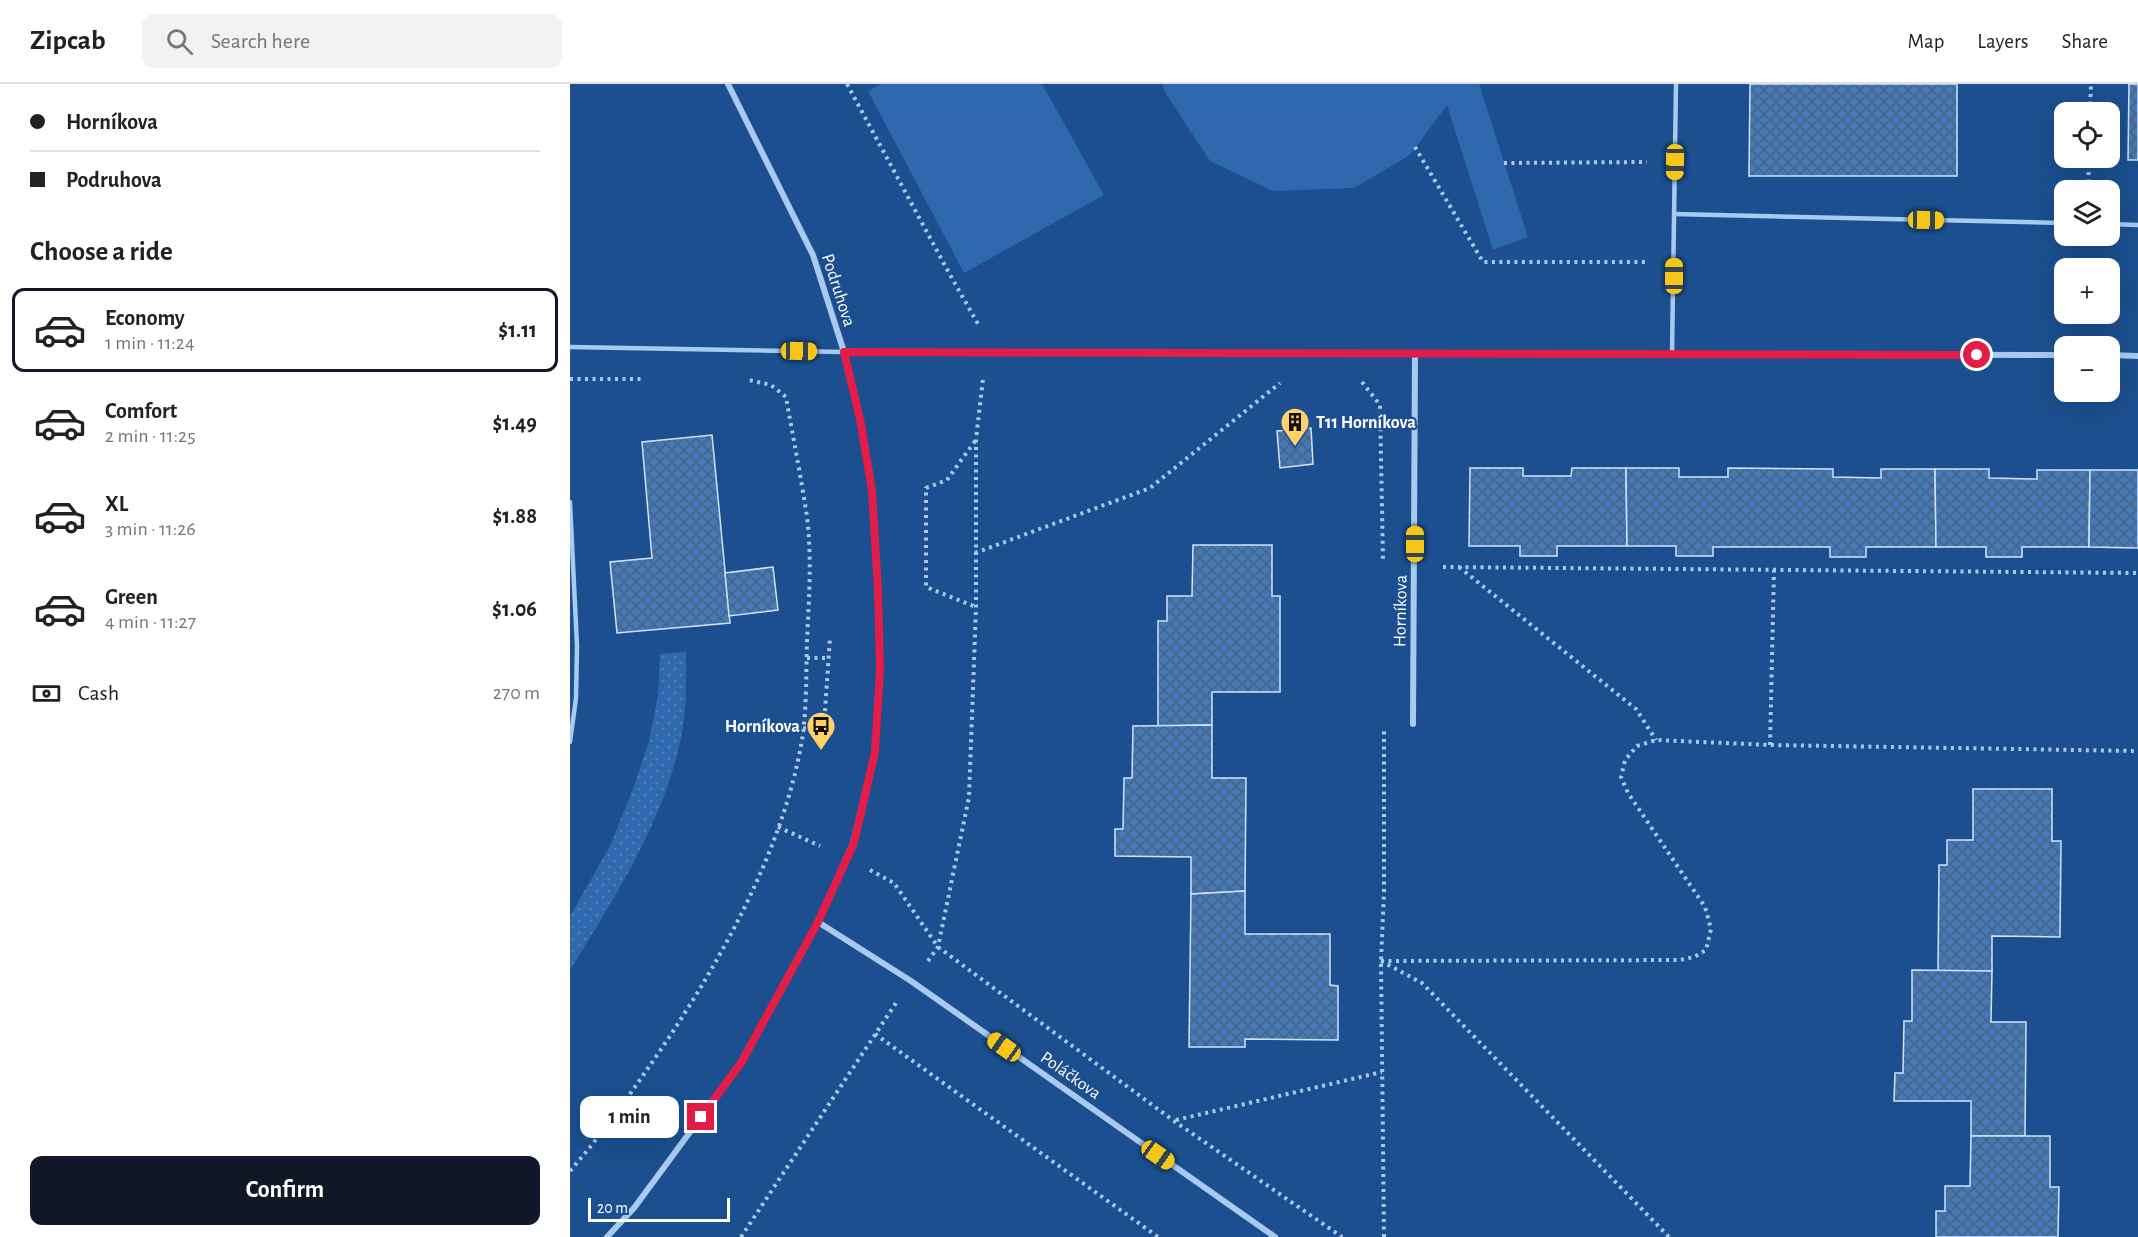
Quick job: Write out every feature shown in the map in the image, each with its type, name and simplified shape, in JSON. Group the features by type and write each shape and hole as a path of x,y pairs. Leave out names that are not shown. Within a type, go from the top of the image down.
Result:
{"street":[{"name":"Podruhova","path":"607,1237 634,1208 741,1063 818,922 854,843 875,752 880,670 878,591 872,490 860,419 844,352 813,255 728,84"},
{"path":"844,352 2054,355"},
{"name":"Horníkova","path":"1413,724 1415,354"},
{"path":"2120,356 2138,356"},
{"name":"Poláčkova","path":"818,922 911,981 1275,1237"}],"lane":[{"path":"1672,355 1676,84"},
{"path":"1674,214 2054,223"},
{"path":"2120,224 2138,225"},
{"path":"570,347 844,352"},
{"path":"570,502 578,646 576,698 570,742"}],"path":[{"path":"741,1237 911,981 938,947 969,797 976,607 976,439 984,354 979,324 847,84"},
{"path":"2090,102 2091,84"},
{"path":"1415,147 1483,262 1674,262"},
{"path":"1504,163 1675,162"},
{"path":"570,1171 597,1141 677,1028 748,902 793,783 803,728 807,658 810,580 807,519 786,397 771,385 739,378"},
{"path":"570,379 649,379"},
{"path":"975,553 1150,488 1281,382"},
{"path":"1362,382 1380,405 1383,568 2138,573"},
{"path":"976,439 947,480 926,488 926,588 976,607"},
{"path":"1459,567 1636,709 1656,740"},
{"path":"1770,745 1774,570"},
{"path":"823,741 830,637"},
{"path":"807,658 829,658"},
{"path":"1384,721 1384,892 1381,961 1384,1237"},
{"path":"803,728 825,732"},
{"path":"1381,961 1680,960 1694,957 1706,950 1711,929 1705,907 1628,793 1622,777 1624,760 1637,746 1656,740 1770,745 2138,751"},
{"path":"938,947 1174,1121 1342,1237"},
{"path":"1381,961 1422,984 1668,1237"},
{"path":"875,1034 1158,1237"},
{"path":"1174,1121 1382,1072"}],"shaded area":[{"path":"881,84 1042,84 1104,195 964,273 868,91"},
{"path":"1162,84 1479,84 1528,237 1493,250 1447,105 1410,155 1354,188 1273,191 1210,161 1166,94"},
{"path":"686,652 686,698 683,726 666,790 622,884 570,970 570,916 610,846 634,786 649,741 658,696 660,654"}],"building":[{"path":"1750,84 1957,84 1957,176 1749,176"},
{"path":"2129,84 2138,84 2138,160 2128,160"},
{"name":"T11 Horníkova","path":"1311,428 1313,464 1280,468 1277,431"},
{"path":"712,435 730,623 617,633 610,562 652,558 642,442"},
{"path":"1470,468 1523,468 1523,476 1571,476 1572,468 1626,468 1627,546 1557,546 1557,556 1520,556 1520,546 1469,546"},
{"path":"1626,468 1679,468 1679,477 1728,477 1728,468 1833,469 1833,477 1881,478 1881,469 1935,469 1936,547 1866,547 1866,557 1830,557 1830,547 1713,547 1713,556 1676,556 1676,546 1627,546"},
{"path":"1935,469 1989,469 1989,478 2037,479 2037,470 2090,470 2089,547 2022,547 2022,557 1986,557 1986,547 1936,547"},
{"path":"2090,470 2138,470 2138,548 2089,547"},
{"path":"1193,545 1272,545 1272,596 1280,596 1280,692 1212,692 1212,725 1158,726 1158,621 1167,621 1167,596 1192,596"},
{"path":"773,567 778,610 729,616 725,573"},
{"path":"1212,725 1212,778 1246,778 1245,891 1191,894 1191,857 1115,856 1115,829 1123,829 1124,778 1132,778 1133,726"},
{"path":"1973,789 2052,789 2052,841 2061,841 2060,937 1992,936 1992,971 1938,971 1939,865 1947,865 1947,840 1973,840"},
{"path":"1245,891 1245,934 1330,934 1330,985 1338,986 1338,1040 1245,1039 1245,1047 1189,1047 1191,894"},
{"path":"1912,970 1992,971 1991,1022 2026,1022 2025,1136 1971,1136 1971,1101 1894,1101 1895,1073 1903,1073 1904,1021 1912,1021"},
{"path":"1971,1136 2050,1136 2050,1187 2059,1187 2058,1237 1936,1237 1936,1211 1945,1211 1945,1186 1970,1186"}],"place":[{"name":"T11 Horníkova","path":"1295,448"},
{"name":"Horníkova","path":"821,752"}],"route":[{"path":"701,1117 741,1063 818,922 854,843 875,752 880,670 872,490 860,419 844,352 1977,355"}]}
